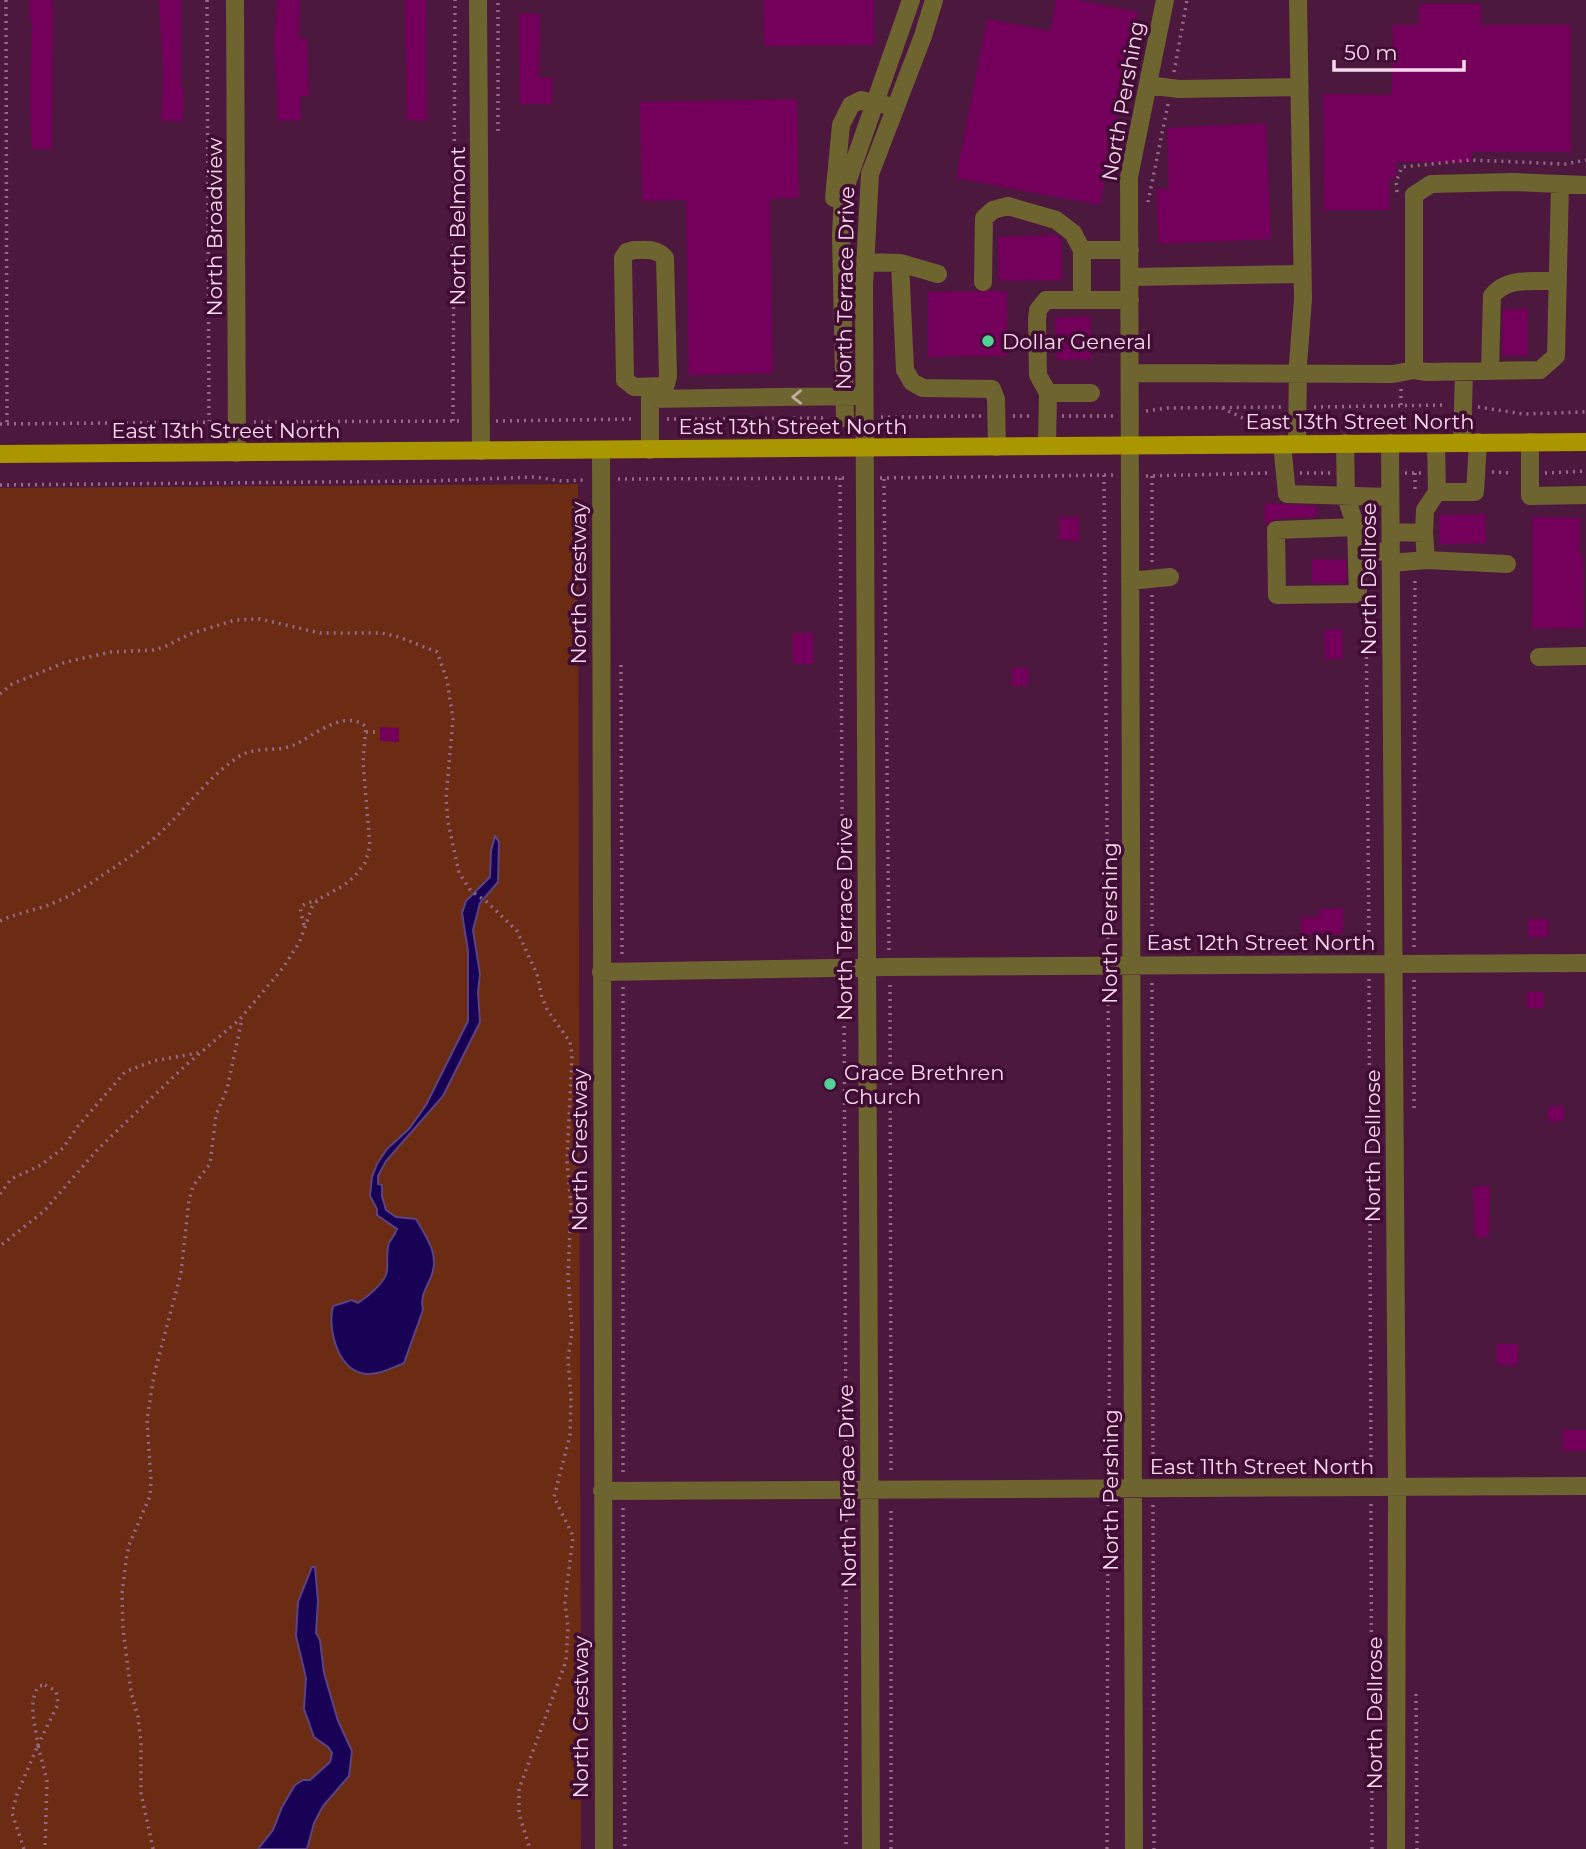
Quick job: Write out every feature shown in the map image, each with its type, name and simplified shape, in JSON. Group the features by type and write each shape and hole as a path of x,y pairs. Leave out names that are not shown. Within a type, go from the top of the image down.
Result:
{"main road":[{"name":"East 13th Street North","path":"0,454 1586,442"}],"street":[{"name":"North Broadview","path":"235,0 237,453"},
{"name":"North Belmont","path":"478,0 481,451"},
{"path":"842,179 875,103 911,0"},
{"name":"North Terrace Drive","path":"871,1849 867,967 875,478 866,448 865,262 870,174 923,36 934,0"},
{"name":"North Pershing","path":"1134,1849 1130,416 1139,373 1130,300 1129,177 1165,0"},
{"path":"1298,0 1302,274 1298,407 1285,472 1287,494 1390,497"},
{"path":"1148,85 1171,88 1299,87"},
{"path":"845,418 841,396 841,125 851,105 861,100 896,107"},
{"path":"842,179 870,182"},
{"path":"1408,371 1414,195 1431,184 1560,184 1585,181"},
{"path":"1139,373 1540,370 1556,356 1560,184"},
{"path":"983,282 984,218 993,210 1008,206 1056,220 1073,233 1082,250 1082,300"},
{"path":"650,393 666,384 668,376 666,266 661,253 634,250 627,252 622,258 625,380 634,387 650,393 865,396"},
{"path":"1082,250 1129,250"},
{"path":"865,262 900,263 938,274"},
{"path":"900,263 905,370 912,382 923,388 992,389 996,400 997,447"},
{"path":"1129,277 1302,274"},
{"path":"1490,371 1492,296 1499,287 1511,282 1558,281"},
{"path":"1047,446 1048,393 1038,375 1038,310 1046,300 1130,300"},
{"path":"1437,482 1475,492 1476,472 1463,405 1464,372"},
{"path":"650,393 650,450"},
{"path":"1048,393 1091,393"},
{"path":"1530,442 1530,496 1586,495"},
{"path":"1345,443 1346,497 1356,527 1358,594 1277,595 1276,530 1356,527"},
{"name":"North Dellrose","path":"1390,443 1397,1488 1396,1849"},
{"path":"1420,561 1425,510 1437,482 1436,443"},
{"name":"North Crestway","path":"601,450 604,1849"},
{"path":"1391,532 1424,533"},
{"path":"1357,552 1420,561 1507,564"},
{"path":"1130,581 1161,578"},
{"path":"1539,657 1586,656"},
{"name":"East 12th Street North","path":"601,972 867,967 1586,963"},
{"name":"East 11th Street North","path":"602,1491 1586,1486"}],"path":[{"path":"6,0 7,424"},
{"path":"207,0 209,421"},
{"path":"453,421 454,0"},
{"path":"1148,210 1187,0"},
{"path":"1397,193 1396,182 1402,167 1470,160 1565,164 1586,160"},
{"path":"1401,406 1408,371"},
{"path":"1139,373 1148,411"},
{"path":"866,418 1130,416 1167,408 1221,407 1463,405 1523,414 1586,412"},
{"path":"1221,407 1245,419"},
{"path":"0,424 845,418"},
{"path":"1476,472 1586,471"},
{"path":"0,485 427,481 535,477 562,481 601,478 1345,473"},
{"path":"1390,473 1415,473 1437,482"},
{"path":"1415,473 1415,497"},
{"path":"1104,475 1110,1237 1107,1849"},
{"path":"1152,476 1161,578 1152,965 1154,1849"},
{"path":"841,478 846,1849"},
{"path":"875,478 889,967 892,1184 891,1849"},
{"path":"1413,1114 1420,561"},
{"path":"1366,607 1372,1849"},
{"path":"0,694 12,684 66,662 111,652 153,650 190,634 235,620 260,619 320,633 381,633 437,652 447,680 453,719 446,773 448,822 459,873 471,891 487,902 517,931 537,974 542,998 570,1042 572,1056 567,1161 571,1206 568,1277 572,1331 568,1359 570,1435 554,1497 573,1536 565,1602 568,1628 566,1661 519,1789 519,1814 530,1849"},
{"path":"621,660 625,1849"},
{"path":"0,921 18,913 47,906 95,881 157,835 238,757 257,749 294,745 343,721 360,722 366,727 363,762 370,846 368,857 354,877 343,886 300,907 304,927"},
{"path":"366,733 380,733"},
{"path":"0,1246 44,1211 98,1149 239,1020 283,968 300,941 312,907 319,899"},
{"path":"153,1849 141,1793 141,1743 123,1629 122,1593 126,1561 135,1530 150,1496 147,1420 154,1375 181,1273 189,1200 193,1186 211,1164 216,1115 227,1089 241,1021 249,1009"},
{"path":"0,1194 11,1179 41,1164 63,1148 78,1126 125,1072 153,1061 200,1053"},
{"path":"1415,1682 1417,1849"},
{"path":"23,1849 12,1813 17,1794 38,1745 58,1704 56,1691 45,1685 39,1686 33,1701 38,1745 47,1781 44,1849"}],"shaded area":[{"path":"578,484 581,1849 0,1849 0,488"},
{"path":"495,836 499,842 498,882 480,903 473,930 480,974 480,1022 443,1096 386,1161 378,1176 386,1210 396,1217 416,1219 431,1247 433,1269 423,1297 423,1310 404,1363 378,1373 361,1373 345,1363 336,1345 332,1324 333,1306 352,1300 358,1303 376,1289 386,1275 388,1246 397,1229 377,1215 370,1196 372,1177 387,1149 409,1129 426,1105 468,1021 468,951 462,913 466,901 490,877 491,851"},
{"path":"312,1567 315,1567 318,1601 316,1633 320,1640 324,1673 338,1721 352,1751 349,1776 323,1806 314,1823 307,1849 258,1849 273,1830 295,1785 303,1780 310,1780 330,1762 332,1753 314,1737 304,1709 306,1678 296,1636 298,1602"}],"building":[{"path":"29,0 52,0 52,149 32,149 32,19 29,19"},
{"path":"159,0 181,0 183,121 161,121 163,74"},
{"path":"277,0 300,0 299,38 307,38 309,96 300,96 301,120 278,121 274,39"},
{"path":"405,0 426,0 427,121 407,120"},
{"path":"763,0 874,0 875,45 764,46"},
{"path":"1056,0 1077,0 1138,12 1100,205 956,178 987,19 1050,31"},
{"path":"1419,4 1481,4 1481,25 1571,25 1571,152 1472,152 1472,162 1396,162 1396,178 1389,178 1389,210 1324,210 1323,94 1392,95 1393,25 1419,25"},
{"path":"519,14 540,14 539,78 553,78 552,104 520,104"},
{"path":"797,99 799,198 770,199 773,373 689,375 686,200 642,201 640,102"},
{"path":"1266,123 1271,239 1159,244 1156,189 1169,189 1167,128"},
{"path":"1057,235 1061,238 1062,280 999,281 998,237"},
{"path":"1007,291 1007,356 928,357 928,292"},
{"path":"1503,309 1528,309 1528,356 1502,355"},
{"path":"1090,316 1092,359 1057,360 1055,318"},
{"path":"1265,503 1317,506 1317,517 1276,519 1265,524"},
{"path":"1485,514 1486,543 1440,544 1439,515"},
{"path":"1059,517 1079,517 1079,541 1059,540"},
{"path":"1532,517 1580,518 1579,555 1583,555 1584,628 1532,629"},
{"path":"1312,559 1346,560 1346,583 1312,583"},
{"path":"1342,629 1343,659 1325,659 1324,630"},
{"path":"793,633 813,633 813,664 793,664"},
{"path":"1012,668 1028,668 1028,686 1012,686"},
{"path":"380,727 399,728 399,742 380,741"},
{"path":"1343,908 1343,934 1301,934 1301,917 1319,917 1319,909"},
{"path":"1528,919 1548,919 1548,937 1528,937"},
{"path":"1527,992 1544,992 1544,1008 1527,1008"},
{"path":"1564,1106 1564,1121 1548,1122 1548,1107"},
{"path":"1490,1186 1489,1237 1475,1237 1473,1187"},
{"path":"1497,1344 1518,1344 1518,1365 1497,1365"},
{"path":"1563,1430 1586,1430 1586,1451 1563,1451"}],"place":[{"name":"Dollar General","path":"988,341"},
{"name":"Grace Brethren Church","path":"830,1084"}]}
